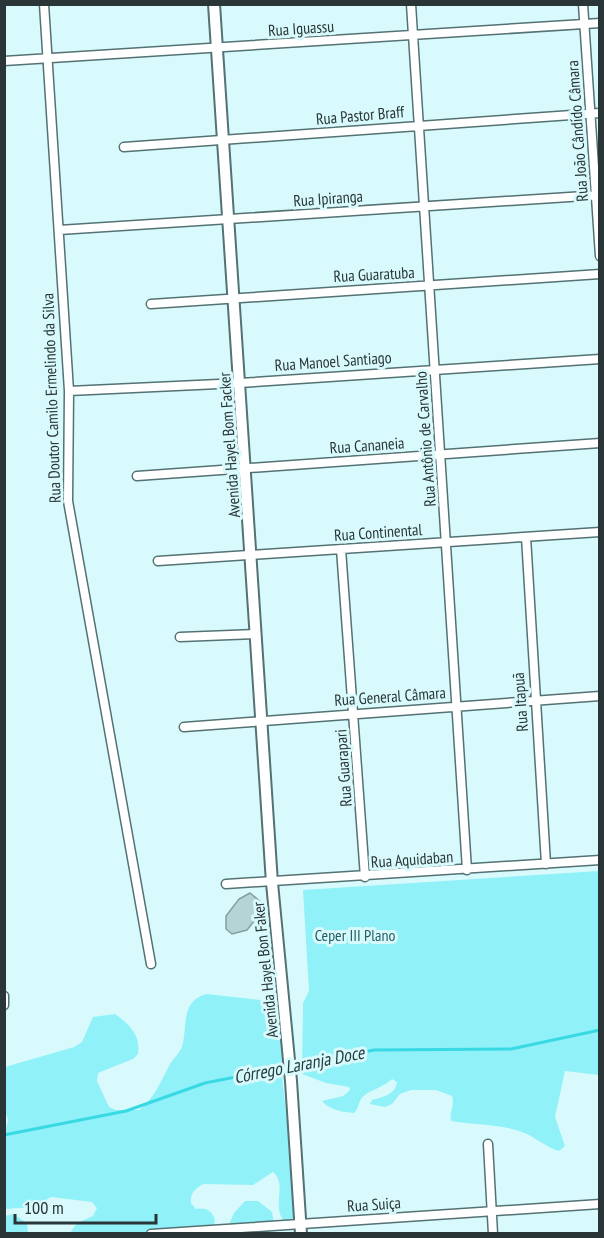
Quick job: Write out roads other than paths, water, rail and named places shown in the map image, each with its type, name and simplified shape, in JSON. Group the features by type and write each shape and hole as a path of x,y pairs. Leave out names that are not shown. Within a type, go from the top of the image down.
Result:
{"street":[{"name":"Rua Doutor Camilo Ermelindo da Silva","path":"44,4 69,392 68,501 151,964"},
{"name":"Avenida Hayel Bom Facker","path":"214,4 272,883"},
{"name":"Rua Antônio de Carvalho","path":"411,4 417,125 448,542 467,870"},
{"name":"Rua João Cândido Câmara","path":"583,4 596,114 600,256"},
{"name":"Rua Iguassu","path":"4,61 600,23"},
{"name":"Rua Pastor Braff","path":"124,147 596,114"},
{"name":"Rua Ipiranga","path":"59,230 598,195"},
{"name":"Rua Guaratuba","path":"151,304 600,274"},
{"name":"Rua Manoel Santiago","path":"69,392 600,359"},
{"name":"Rua Cananeia","path":"137,476 600,443"},
{"name":"Rua Continental","path":"158,561 600,532"},
{"name":"Rua Itapuã","path":"526,537 546,864"},
{"name":"Rua Guarapari","path":"341,549 364,877"},
{"path":"180,637 256,634"},
{"name":"Rua General Câmara","path":"184,727 600,696"},
{"name":"Rua Aquidaban","path":"226,885 600,860"},
{"name":"Avenida Hayel Bon Faker","path":"272,883 289,1053 301,1229"},
{"path":"4,996 4,1005"},
{"path":"488,1144 494,1233"},
{"name":"Rua Suiça","path":"151,1233 301,1229 492,1211 600,1204"}],"waterway":[{"name":"Córrego Laranja Doce","path":"293,1066 374,1050 511,1049 600,1030"},
{"name":"Córrego Laranja Doce","path":"4,1135 126,1111 205,1083 286,1067"}],"park label":[{"name":"Ceper III Plano","path":"355,935"}]}
